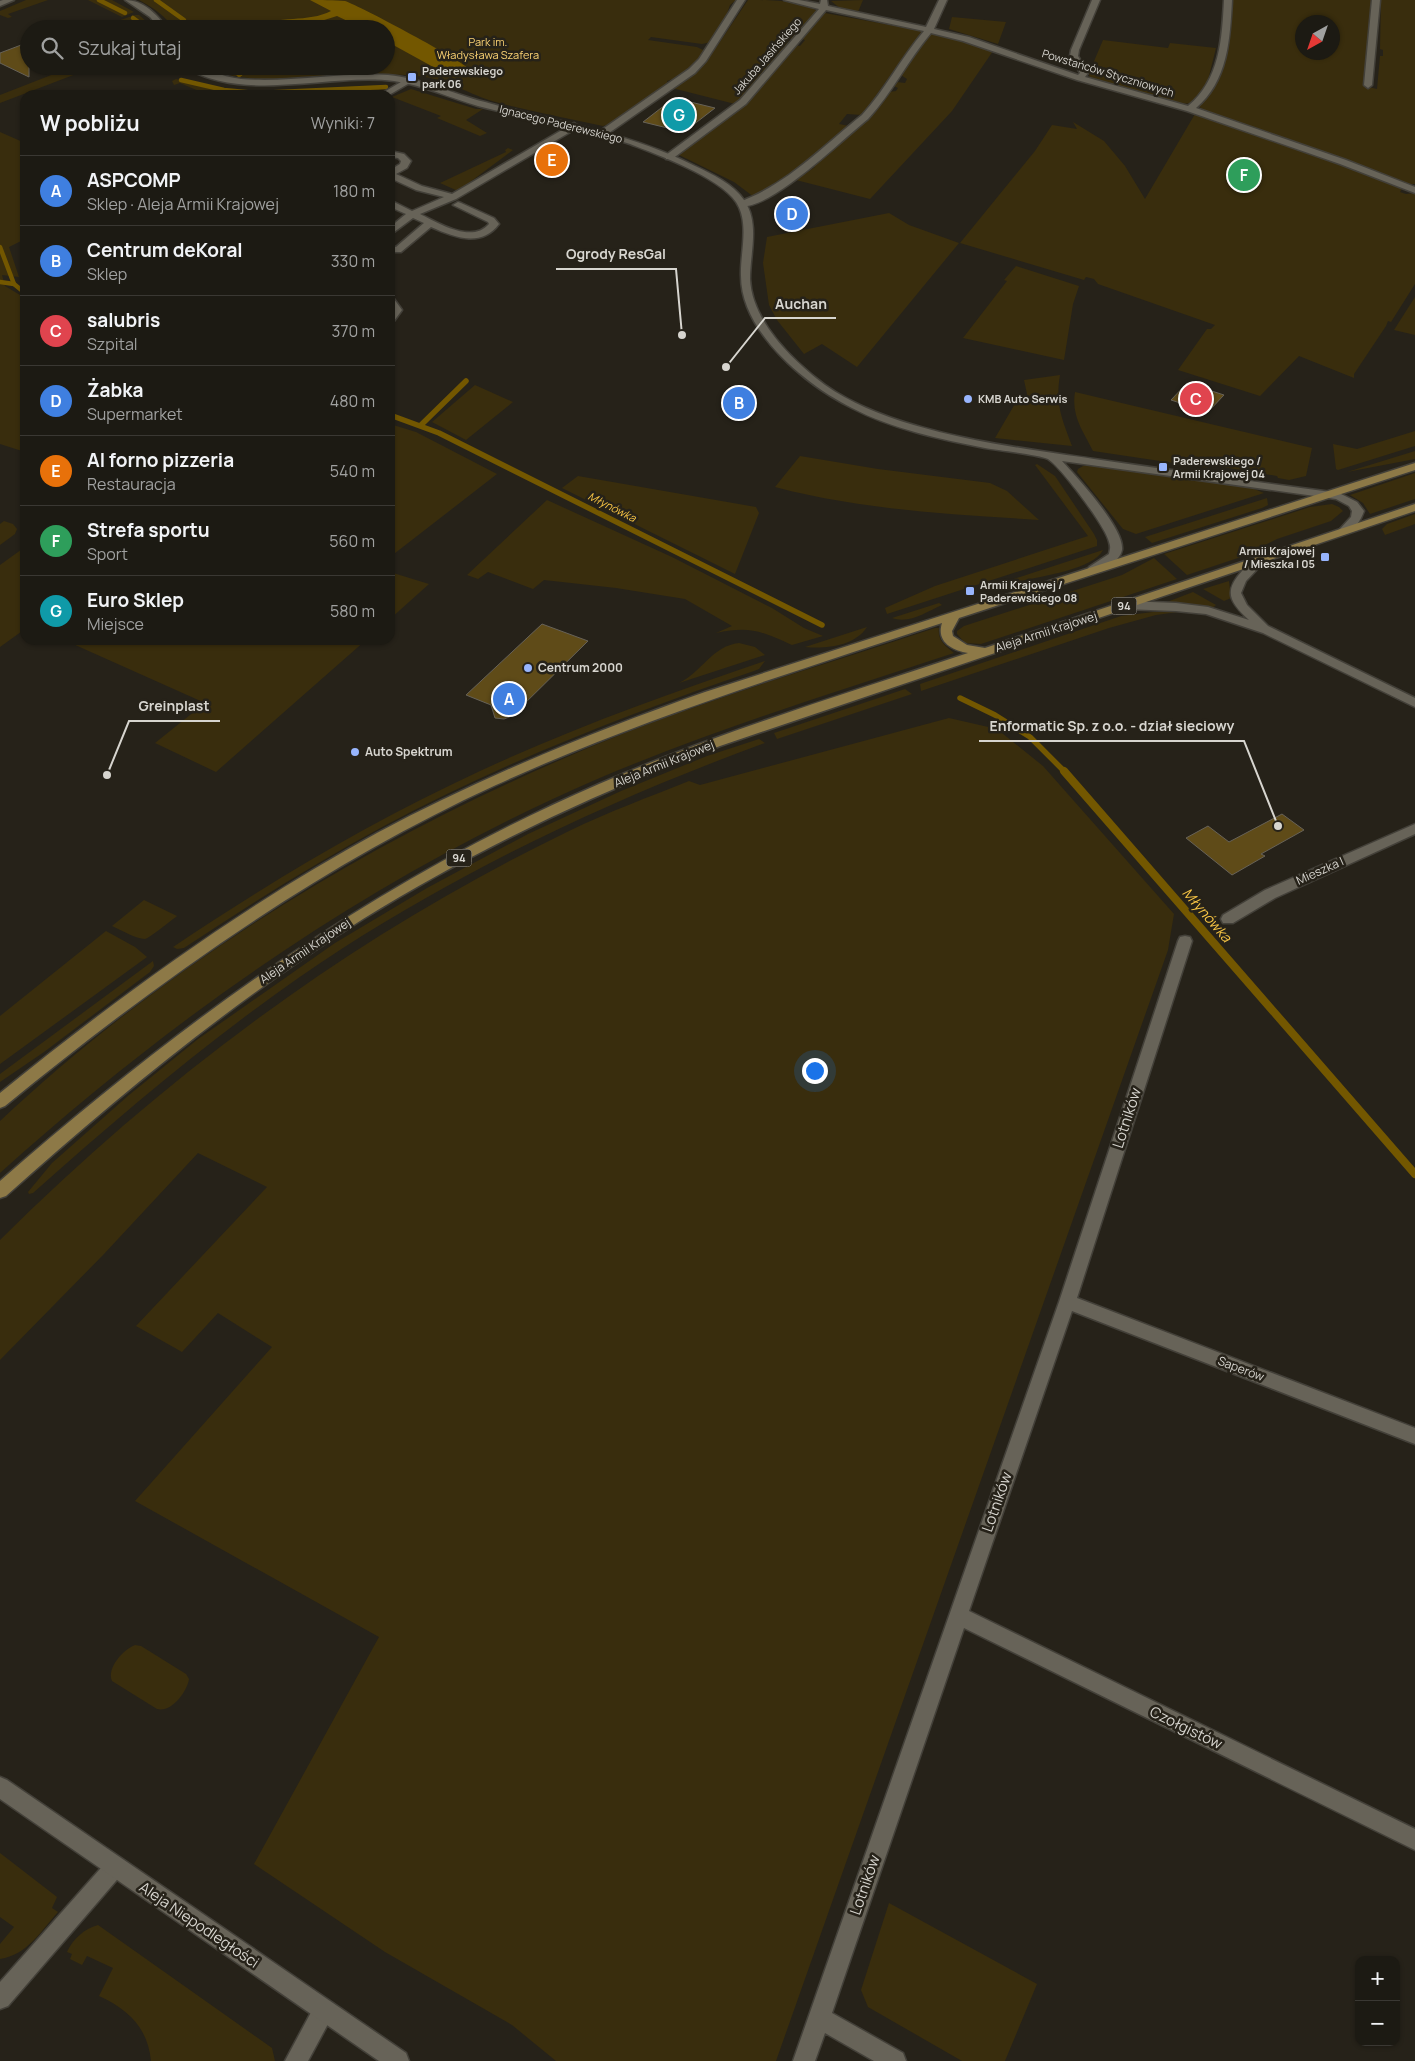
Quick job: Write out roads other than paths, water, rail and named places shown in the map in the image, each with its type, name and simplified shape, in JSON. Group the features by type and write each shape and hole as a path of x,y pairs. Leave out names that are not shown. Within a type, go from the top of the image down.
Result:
{"main road":[{"path":"0,1102 102,1020 194,953 289,891 379,839 531,764 659,712 1415,466"},
{"name":"Aleja Armii Krajowej","path":"0,1192 89,1112 208,1018 311,945 416,882 542,816 628,777 758,728 1415,507"},
{"path":"955,615 946,625 945,633 949,641 962,649 988,651"}],"street":[{"path":"0,4 10,0"},
{"path":"129,0 153,15 157,20"},
{"path":"603,133 692,72 702,61 742,0"},
{"name":"Powstańców Styczniowych","path":"788,0 824,4 973,42 1080,78 1190,109 1343,162 1415,190"},
{"path":"942,0 929,30 913,49 875,106 865,117 781,187 756,200 742,204 748,224 745,282 754,312 764,326 808,377 830,394 895,421 985,444 1346,499 1358,511 1356,518 1345,530"},
{"path":"1080,78 1084,73 1074,56 1075,50 1096,0"},
{"path":"1190,109 1204,96 1218,69 1225,37 1228,0"},
{"path":"1368,85 1376,0"},
{"name":"Jakuba Jasińskiego","path":"669,157 743,102 824,4"},
{"name":"Ignacego Paderewskiego","path":"210,75 258,83 363,77 409,81 478,103 603,133 669,157 716,182 731,192 742,204"},
{"path":"392,90 409,81"},
{"path":"395,228 412,214 456,201 574,126"},
{"path":"395,155 401,156 406,161 404,166 395,172"},
{"path":"395,177 456,201 491,220 494,224 486,233 467,236 460,235 395,206"},
{"path":"395,250 431,222"},
{"path":"1050,455 1079,486 1113,533 1117,543 1114,554 1109,560 1093,570"},
{"path":"1260,560 1240,579 1235,592 1236,598 1244,610 1267,630"},
{"path":"1126,605 1176,607 1208,611 1267,630 1415,703"},
{"name":"Mieszka I","path":"1228,918 1283,888 1415,829"},
{"name":"Lotników","path":"804,2061 1067,1302 1185,941"},
{"name":"Saperów","path":"1067,1302 1415,1436"},
{"name":"Czołgistów","path":"957,1615 1415,1840"},
{"name":"Aleja Niepodległości","path":"0,1788 398,2061"},
{"path":"2,1992 115,1867"},
{"path":"296,2061 324,2011"},
{"path":"820,2018 895,2061"}],"waterway":[{"path":"99,0 125,13"},
{"path":"156,0 184,20"},
{"path":"181,80 224,90"},
{"path":"322,90 386,87"},
{"name":"Młynówka","path":"0,247 14,284"},
{"path":"0,282 14,284"},
{"name":"Młynówka","path":"14,284 20,289"},
{"path":"421,425 466,381"},
{"name":"Młynówka","path":"395,417 439,433 822,625"},
{"name":"Młynówka","path":"960,698 995,715 1030,737 1064,771"},
{"name":"Młynówka","path":"1064,771 1415,1174"}],"place":[{"name":"Paderewskiego park 06","path":"412,77"},
{"name":"Euro Sklep","path":"679,115"},
{"name":"Al forno pizzeria","path":"552,160"},
{"name":"Strefa sportu","path":"1244,175"},
{"name":"Żabka","path":"792,214"},
{"name":"Ogrody ResGal","path":"682,335"},
{"name":"Auchan","path":"726,367"},
{"name":"KMB Auto Serwis","path":"968,399"},
{"name":"salubris","path":"1196,399"},
{"name":"Centrum deKoral","path":"739,403"},
{"name":"Paderewskiego / Armii Krajowej 04","path":"1163,467"},
{"name":"Armii Krajowej / Mieszka I 05","path":"1325,557"},
{"name":"Armii Krajowej / Paderewskiego 08","path":"970,591"},
{"name":"Centrum 2000","path":"528,668"},
{"name":"ASPCOMP","path":"509,699"},
{"name":"Auto Spektrum","path":"355,752"},
{"name":"Greinplast","path":"107,775"},
{"name":"Enformatic Sp. z o.o. - dział sieciowy","path":"1278,826"}],"park label":[{"name":"Park im. Władysława Szafera","path":"488,48"}]}
